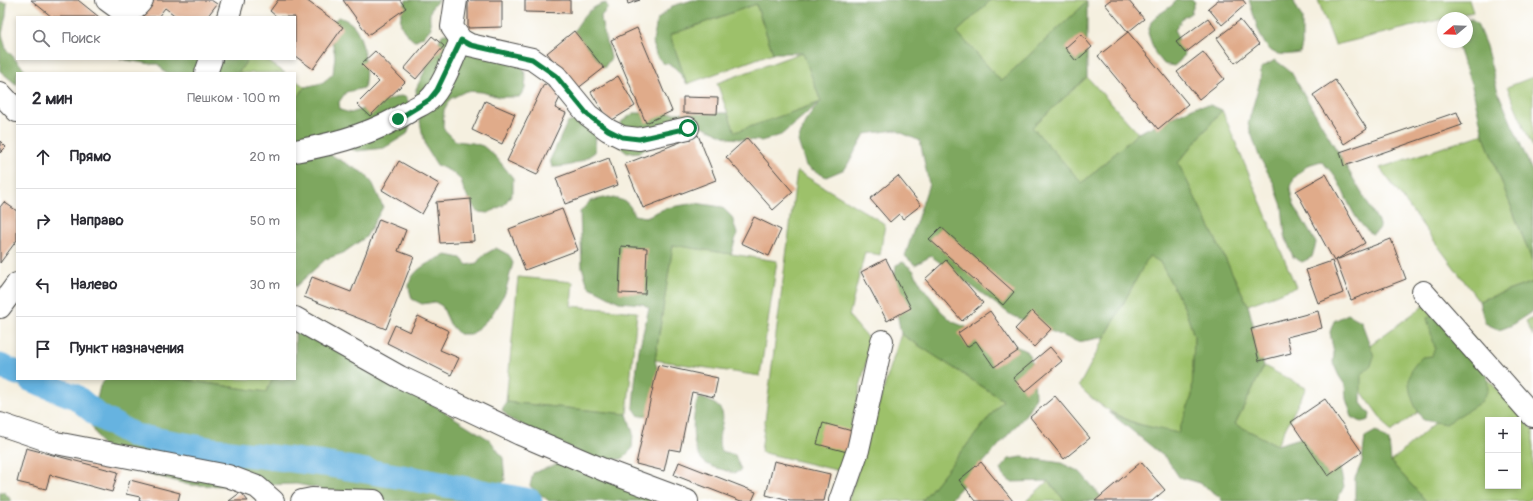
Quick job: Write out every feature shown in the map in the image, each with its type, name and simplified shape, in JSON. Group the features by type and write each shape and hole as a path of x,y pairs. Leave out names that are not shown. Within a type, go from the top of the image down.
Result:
{"street":[{"path":"107,0 122,11 131,10 138,6 142,0"},
{"path":"228,16 233,0"},
{"path":"456,0 452,27 461,40 470,45 532,59 556,76 588,115 608,130 622,137 639,139 688,128"},
{"path":"296,151 320,147 361,135 398,119 429,100 437,90 461,40"},
{"path":"206,72 211,60"},
{"path":"0,93 16,110"},
{"path":"0,307 16,285"},
{"path":"1423,292 1533,416"},
{"path":"296,319 400,377 520,434 604,470 687,501"},
{"path":"840,501 858,450 882,341"},
{"path":"0,424 56,443 228,476 257,487 273,501"},
{"path":"302,501 312,499 374,501"}],"green space":[{"path":"406,0 440,0 433,6 430,12 431,28 424,36 414,41 404,31 401,22"},
{"path":"693,0 991,0 957,32 1001,81 1087,2 1087,77 1032,127 1082,183 1138,133 1197,106 1210,105 1222,110 1178,163 1248,305 1264,366 1235,424 1277,445 1314,434 1335,447 1344,486 1337,501 1222,501 1220,497 1200,483 1179,477 1167,459 1109,412 1137,424 1178,433 1192,396 1194,336 1185,309 1160,262 1149,256 1105,337 1078,342 1011,315 931,256 915,265 905,256 929,184 920,141 895,130 865,134 845,169 826,177 806,166 798,141 805,122 819,103 781,135 761,141 729,138 693,122 640,152 627,153 621,148 621,122 634,113 728,113 735,132 821,102 803,53 773,53 756,4 670,35 687,84 674,67 663,63 656,55 653,42 657,20 672,6"},
{"path":"991,0 1085,0 1087,2 1001,81 957,32"},
{"path":"1177,0 1193,0 1195,2 1191,13 1183,18 1175,30 1184,51 1183,56 1174,66 1164,64 1155,53 1148,33 1151,22"},
{"path":"1249,0 1293,0 1302,18 1302,45 1300,53 1281,54 1270,50 1265,44 1255,21"},
{"path":"1318,0 1469,0 1473,12 1437,12 1437,20 1335,45"},
{"path":"0,2 7,3 2,34 6,49 27,72 16,72 16,84 0,71"},
{"path":"606,3 608,8 601,16 611,58 604,68 574,31 583,17 591,10"},
{"path":"756,4 773,53 687,84 670,35"},
{"path":"339,17 350,22 357,31 363,46 366,73 364,88 346,92 339,102 340,110 351,113 400,96 406,97 414,114 407,134 384,148 357,151 329,142 304,137 296,140 296,100 305,87 322,83 333,74 335,56 329,24"},
{"path":"1473,20 1477,24 1486,46 1498,92 1533,173 1533,263 1483,134 1472,86 1458,48 1473,48"},
{"path":"450,32 518,53 526,77 525,89 519,97 499,97 482,92 466,91 450,99 444,110 443,128 456,141 483,146 496,157 513,178 513,192 504,205 488,213 477,212 464,191 461,180 452,172 437,165 427,149 422,132 416,89 442,35"},
{"path":"803,52 821,102 735,133 717,83"},
{"path":"126,60 205,60 206,72 164,72 158,64"},
{"path":"209,60 247,60 239,72 210,72"},
{"path":"247,60 266,60 284,72 239,72"},
{"path":"1275,60 1291,72 1378,221 1380,229 1372,234 1365,229 1355,216 1336,178 1321,161 1308,165 1294,178 1290,190 1294,205 1316,243 1312,257 1302,262 1293,257 1285,236 1282,206 1274,184 1259,156 1248,124 1260,81 1261,68"},
{"path":"1087,77 1138,133 1082,183 1032,127"},
{"path":"1533,77 1533,148 1507,87"},
{"path":"296,81 305,87 296,100"},
{"path":"1222,110 1296,287 1248,305 1178,163"},
{"path":"576,120 588,125 596,134 595,152 575,164 552,167 550,160 567,123"},
{"path":"1483,134 1533,263 1533,282 1479,301 1380,168"},
{"path":"296,148 324,151 365,174 373,184 383,207 366,237 343,253 326,259 296,286"},
{"path":"797,171 885,224 880,255 865,252 849,316 871,342 840,471 761,452"},
{"path":"609,197 622,200 627,203 634,215 646,217 666,208 695,203 722,207 732,217 737,234 731,254 673,245 655,360 665,402 655,414 639,416 633,407 639,350 649,308 643,304 619,302 588,286 582,267 580,212 590,201"},
{"path":"673,245 777,261 760,376 655,360"},
{"path":"496,248 509,255 513,263 505,293 491,316 472,334 459,334 450,324 442,306 435,302 422,304 412,299 409,288 411,280 423,266 446,255 461,258 467,265 477,263 482,256"},
{"path":"1149,255 1160,262 1185,309 1194,336 1192,396 1178,433 1164,431 1124,418 1100,404 1079,386"},
{"path":"903,262 913,270 922,286 941,311 953,322 1025,350 1029,355 1034,370 1035,399 1024,417 949,501 922,501 1003,400 901,334 893,291 896,265"},
{"path":"518,277 573,282 571,306 637,312 627,414 506,402"},
{"path":"1533,282 1533,311 1510,326 1499,330 1485,323 1479,301"},
{"path":"1425,305 1473,372 1391,432 1342,365"},
{"path":"1446,308 1486,352 1488,390 1481,402 1446,424 1423,420 1413,402 1409,382 1414,366 1422,357 1432,356 1435,348 1427,318"},
{"path":"1348,314 1361,321 1374,356 1371,366 1361,375 1361,403 1370,414 1369,420 1361,422 1352,417 1346,399 1345,385 1333,363 1334,354 1330,332 1334,321"},
{"path":"1533,318 1533,336 1526,321"},
{"path":"296,325 384,374 490,440 503,458 505,480 485,501 336,501 318,488 296,484 229,486 189,485 129,468 102,445 91,425 100,386 105,380 186,380 266,392 272,380 296,380"},
{"path":"901,334 1003,400 922,501 848,501"},
{"path":"1264,366 1306,388 1277,445 1235,424"},
{"path":"1486,377 1533,430 1533,496 1528,501 1426,501 1391,462"},
{"path":"186,380 272,380 266,392"},
{"path":"701,398 720,408 723,414 719,442 721,451 735,455 741,470 739,472 730,472 709,465 702,460 698,454 695,447 693,422 698,399"},
{"path":"506,402 627,414 633,433 632,449 622,459 597,461 510,419 502,410"},
{"path":"1376,431 1389,441 1391,462 1426,501 1355,501 1355,478 1362,462 1365,437"},
{"path":"1022,457 1061,463 1080,472 1105,501 1065,501 1048,481 1011,482 1003,476 1000,469 1009,459"},
{"path":"571,459 676,501 549,501 530,486 533,473"},
{"path":"1048,481 1065,501 1026,501"},
{"path":"0,492 4,492 12,501 0,501"}],"building":[{"path":"31,0 78,0 98,16 51,16"},
{"path":"150,0 211,0 217,4 208,16 176,16 165,8 159,16 138,16"},
{"path":"278,0 306,0 343,27 313,69 296,57 296,16 276,16 270,11"},
{"path":"343,0 400,0 406,8 368,35"},
{"path":"468,0 502,0 502,27 468,28"},
{"path":"525,0 570,0 570,13 525,12"},
{"path":"627,0 640,0 628,4"},
{"path":"1110,0 1128,0 1144,19 1128,32 1105,4"},
{"path":"1218,0 1243,0 1246,4 1222,25 1208,8"},
{"path":"1208,18 1216,29 1185,53 1176,42"},
{"path":"1240,20 1259,44 1235,63 1217,38"},
{"path":"637,28 672,111 646,123 611,40"},
{"path":"574,31 604,68 577,89 547,53"},
{"path":"1128,32 1188,104 1158,129 1098,56"},
{"path":"1081,34 1092,47 1076,61 1065,48"},
{"path":"432,36 444,46 416,79 404,69"},
{"path":"375,51 405,82 370,116 357,104 379,82 361,64"},
{"path":"1203,52 1224,79 1199,99 1177,72"},
{"path":"618,76 635,106 609,122 591,92"},
{"path":"1335,80 1367,129 1344,144 1313,95"},
{"path":"544,84 562,93 555,108 566,113 537,175 507,161"},
{"path":"683,97 718,98 717,114 683,113"},
{"path":"485,101 515,114 502,144 472,130"},
{"path":"1457,112 1462,125 1344,166 1340,152"},
{"path":"698,135 716,180 643,208 625,164"},
{"path":"747,138 793,192 773,210 726,157"},
{"path":"0,141 6,147 0,153"},
{"path":"609,158 618,185 565,204 556,178"},
{"path":"399,161 439,184 422,214 382,190"},
{"path":"1326,174 1365,243 1334,261 1296,191"},
{"path":"898,176 921,205 903,219 899,214 890,222 870,199"},
{"path":"471,199 474,241 440,243 436,202"},
{"path":"4,202 16,210 16,241 0,263 0,207"},
{"path":"562,209 578,250 525,270 509,229"},
{"path":"754,217 781,230 769,256 741,243"},
{"path":"379,219 406,230 398,251 414,257 386,329 304,297 312,277 351,292"},
{"path":"941,227 1014,292 1003,305 929,239"},
{"path":"1391,239 1406,279 1351,300 1336,260"},
{"path":"621,246 647,248 645,294 619,293"},
{"path":"886,259 911,308 887,321 861,272"},
{"path":"946,260 983,303 962,321 925,279"},
{"path":"1332,261 1343,293 1318,303 1306,270"},
{"path":"990,311 1018,351 994,367 976,341 967,347 958,333"},
{"path":"1032,311 1051,329 1034,347 1015,329"},
{"path":"1318,311 1322,328 1287,337 1291,353 1259,361 1251,329"},
{"path":"418,316 449,331 440,350 459,358 451,375 387,343 395,325 410,332"},
{"path":"1050,347 1062,361 1025,392 1013,378"},
{"path":"658,365 718,378 714,397 692,392 680,451 669,449 664,471 636,464"},
{"path":"1055,396 1090,438 1064,459 1030,417"},
{"path":"1325,399 1362,452 1328,476 1291,422"},
{"path":"823,423 852,431 847,452 817,444"},
{"path":"26,448 118,472 112,492 50,475 46,489 17,482"},
{"path":"774,461 830,474 824,501 790,501 766,495"},
{"path":"679,462 756,492 752,501 741,501 674,475"},
{"path":"981,462 1013,501 976,501 959,480"},
{"path":"1141,462 1165,490 1152,501 1095,501"},
{"path":"130,480 180,493 178,501 139,501 140,497 126,494"},
{"path":"241,492 248,501 229,501"}],"waterway":[{"path":"0,366 16,373"},
{"path":"33,380 76,397 100,417 135,436 214,450 324,464 530,501"}],"route":[{"path":"398,119 429,100 437,90 461,40 470,45 532,59 556,76 588,115 608,130 622,137 639,139 688,128"}]}
